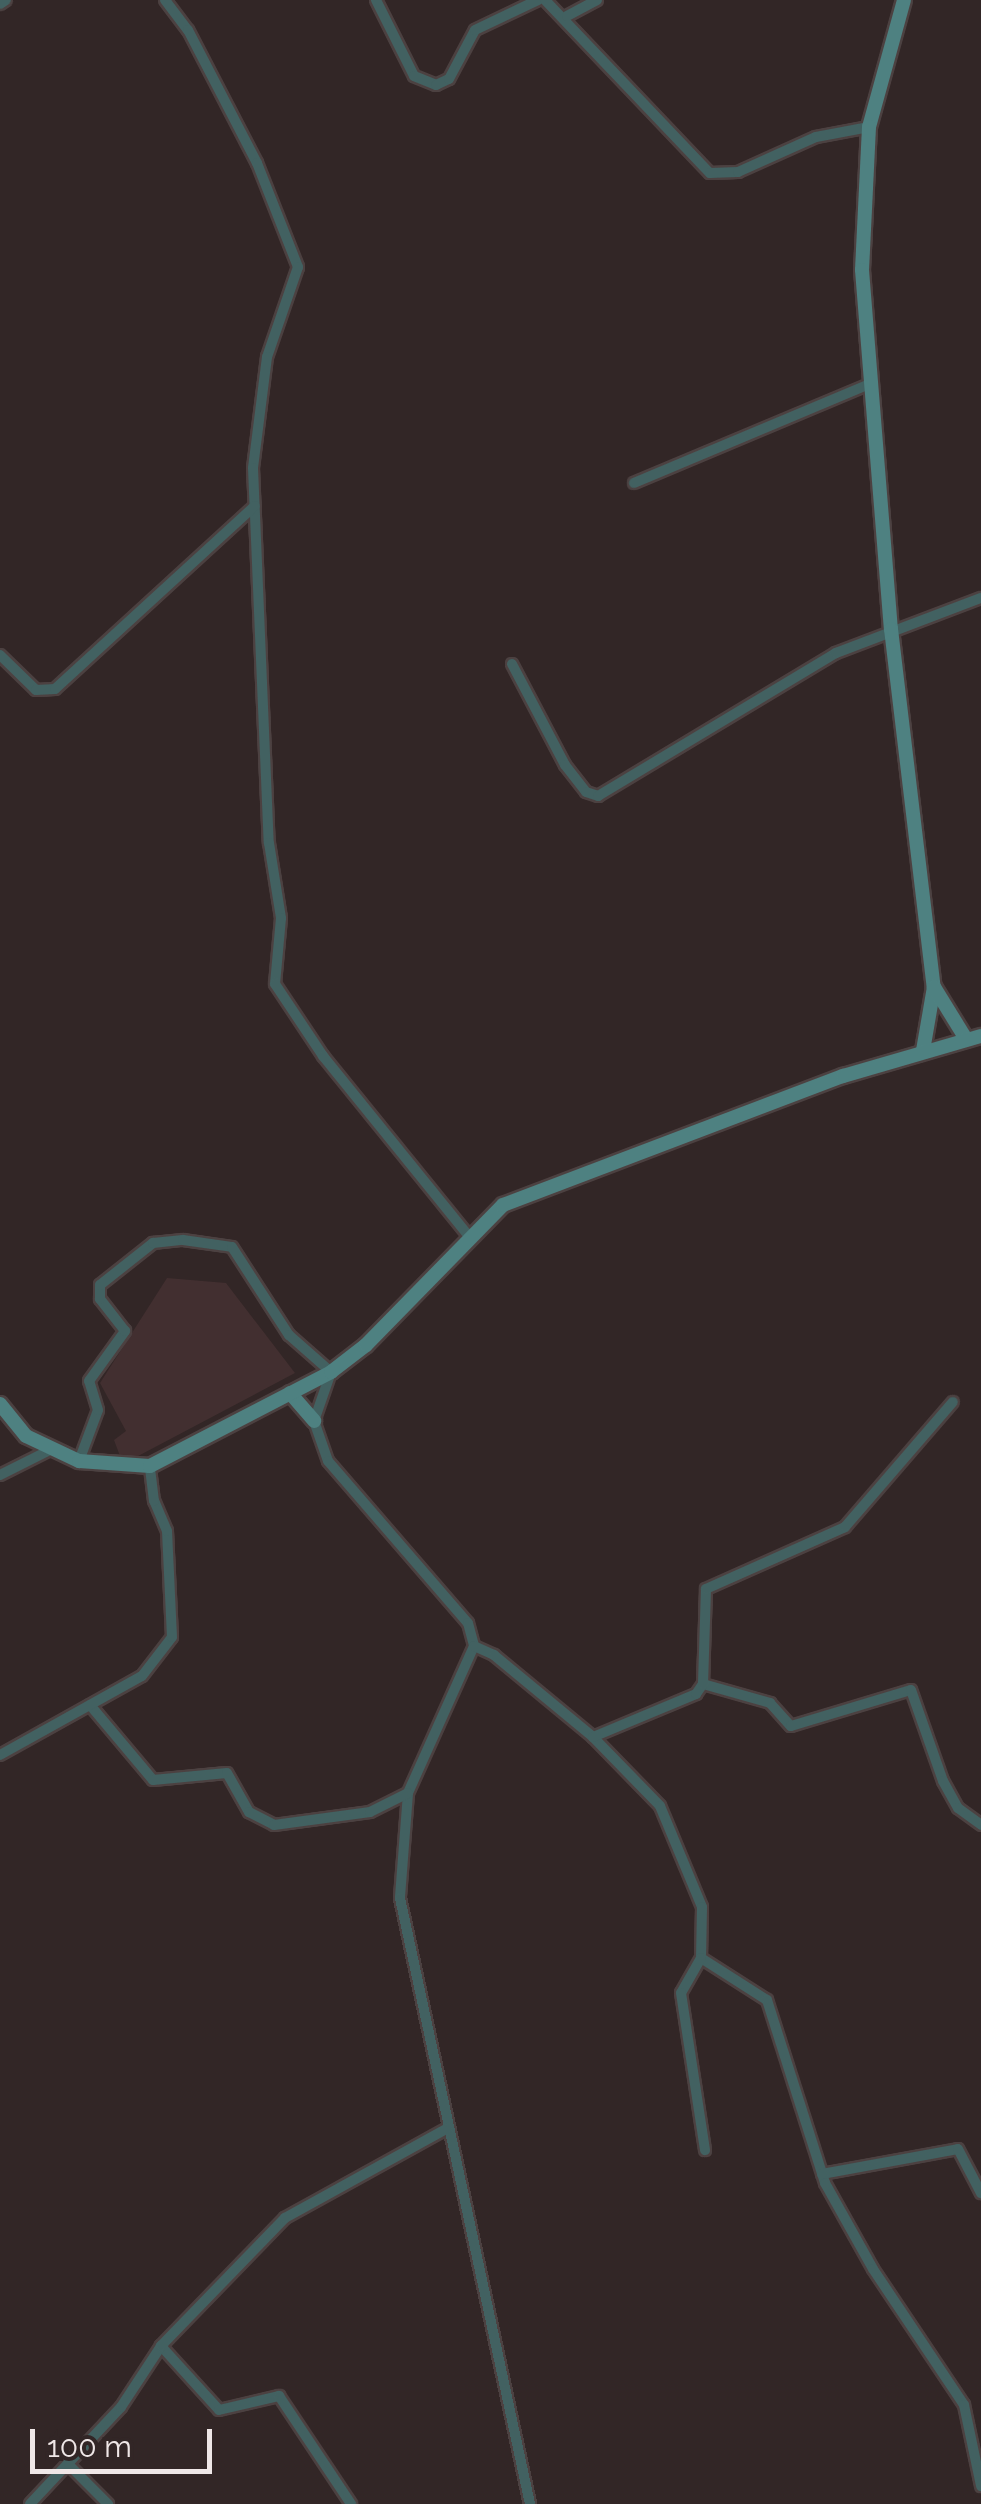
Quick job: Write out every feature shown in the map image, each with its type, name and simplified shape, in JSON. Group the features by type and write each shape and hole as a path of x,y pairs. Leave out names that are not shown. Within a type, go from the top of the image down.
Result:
{"street":[{"path":"164,0 188,30 296,252 296,280 274,333 258,405 255,506 269,844 282,918 275,984 334,1071 468,1234"},
{"path":"376,0 414,76 436,85 448,79 475,30 542,0 567,16 710,173 738,172 816,138 869,126"},
{"path":"567,16 596,0"},
{"path":"904,0 869,126 862,270 891,629 934,988 922,1050"},
{"path":"634,483 869,384"},
{"path":"0,655 36,690 55,689 255,506"},
{"path":"512,664 566,765 586,792 598,796 818,663 891,629 981,598"},
{"path":"0,1404 14,1426 79,1461 150,1466 331,1372 366,1345 468,1234 502,1205 562,1178 922,1050 974,1038 934,988"},
{"path":"79,1461 98,1410 89,1382 125,1331 100,1299 100,1285 153,1243 183,1240 241,1253 290,1335 331,1372"},
{"path":"314,1421 331,1372"},
{"path":"290,1393 314,1421 328,1461 456,1603 474,1646 494,1655 593,1737 660,1806 679,1840 702,1907 701,1958 682,1993 705,2150"},
{"path":"703,1684 706,1589 845,1527 953,1402"},
{"path":"0,1476 54,1448"},
{"path":"0,1755 142,1676 172,1637 167,1531 154,1501 150,1466"},
{"path":"474,1646 408,1793 400,1898 530,2504"},
{"path":"593,1737 666,1710 703,1684"},
{"path":"703,1684 770,1704 791,1726 912,1690 943,1780 958,1808 981,1825"},
{"path":"90,1705 153,1780 226,1773 249,1812 274,1825 370,1812 408,1793"},
{"path":"701,1958 767,2000 822,2174 873,2269 964,2405 981,2486"},
{"path":"30,2504 70,2466 121,2407 161,2346 285,2218 448,2128"},
{"path":"822,2174 958,2149 981,2194"},
{"path":"161,2346 220,2410 279,2396 351,2504"},
{"path":"70,2466 108,2504"}],"shaded area":[{"path":"167,1278 226,1283 295,1373 123,1464 114,1440 126,1431 100,1383"}]}
